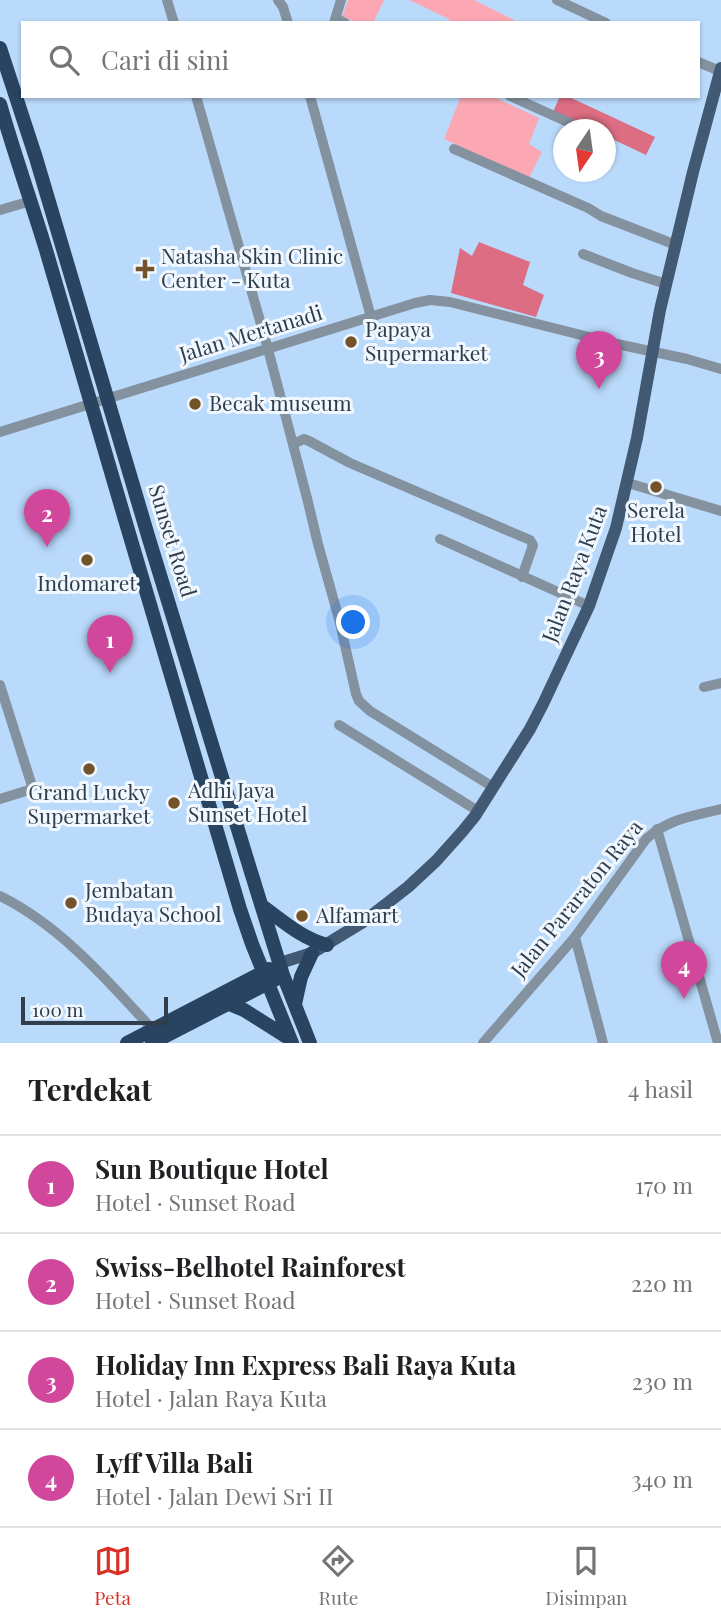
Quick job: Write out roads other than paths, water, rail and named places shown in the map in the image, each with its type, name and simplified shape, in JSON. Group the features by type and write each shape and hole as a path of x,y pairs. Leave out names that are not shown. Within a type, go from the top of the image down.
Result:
{"highway":[{"name":"Sunset Road","path":"0,48 36,158 262,906 310,1043"},
{"name":"Sunset Road","path":"0,104 240,909 291,1041"},
{"path":"168,664 185,657"},
{"path":"262,906 310,940 327,945"},
{"path":"295,1005 300,977 308,955"},
{"path":"153,1037 282,969"},
{"path":"127,1043 153,1037 227,1003 265,978"},
{"path":"227,1003 252,1015 291,1041"}],"main road":[{"name":"Jalan Raya Kuta","path":"282,969 295,968 308,955 363,922 408,887 450,846 478,811 530,729 589,606 616,528 628,483 666,284 720,69"}],"street":[{"path":"167,0 173,21"},
{"path":"278,0 287,21"},
{"path":"338,21 341,0"},
{"path":"557,0 602,21"},
{"path":"700,63 720,69"},
{"path":"197,98 268,349 359,701 370,711 493,787"},
{"path":"311,98 370,317"},
{"path":"514,98 561,119"},
{"path":"454,149 601,216 676,245"},
{"path":"0,211 31,201"},
{"path":"583,254 666,284"},
{"name":"Jalan Mertanadi","path":"0,432 415,303 439,300 721,369"},
{"path":"293,444 304,439 309,440 350,463 530,540 533,545 522,576"},
{"path":"628,483 721,511"},
{"path":"440,539 589,606"},
{"path":"704,687 721,683"},
{"path":"0,685 32,783 31,788 0,799"},
{"path":"339,725 478,811"},
{"name":"Jalan Pararaton Raya","path":"483,1043 575,937 646,839 672,821 721,808"},
{"path":"657,830 718,1043"},
{"path":"0,896 35,916 72,947 99,972 153,1037"},
{"path":"575,937 604,1043"}],"place":[{"name":"Natasha Skin Clinic Center - Kuta","path":"145,269"},
{"name":"Papaya Supermarket","path":"351,342"},
{"name":"Holiday Inn Express Bali Raya Kuta","path":"599,389"},
{"name":"Becak museum","path":"195,404"},
{"name":"Serela Hotel","path":"656,487"},
{"name":"Swiss-Belhotel Rainforest","path":"47,547"},
{"name":"Indomaret","path":"87,560"},
{"name":"Sun Boutique Hotel","path":"110,673"},
{"name":"Grand Lucky Supermarket","path":"89,769"},
{"name":"Adhi Jaya Sunset Hotel","path":"174,803"},
{"name":"Jembatan Budaya School","path":"71,903"},
{"name":"Alfamart","path":"302,916"},
{"name":"Lyff Villa Bali","path":"684,999"}]}
